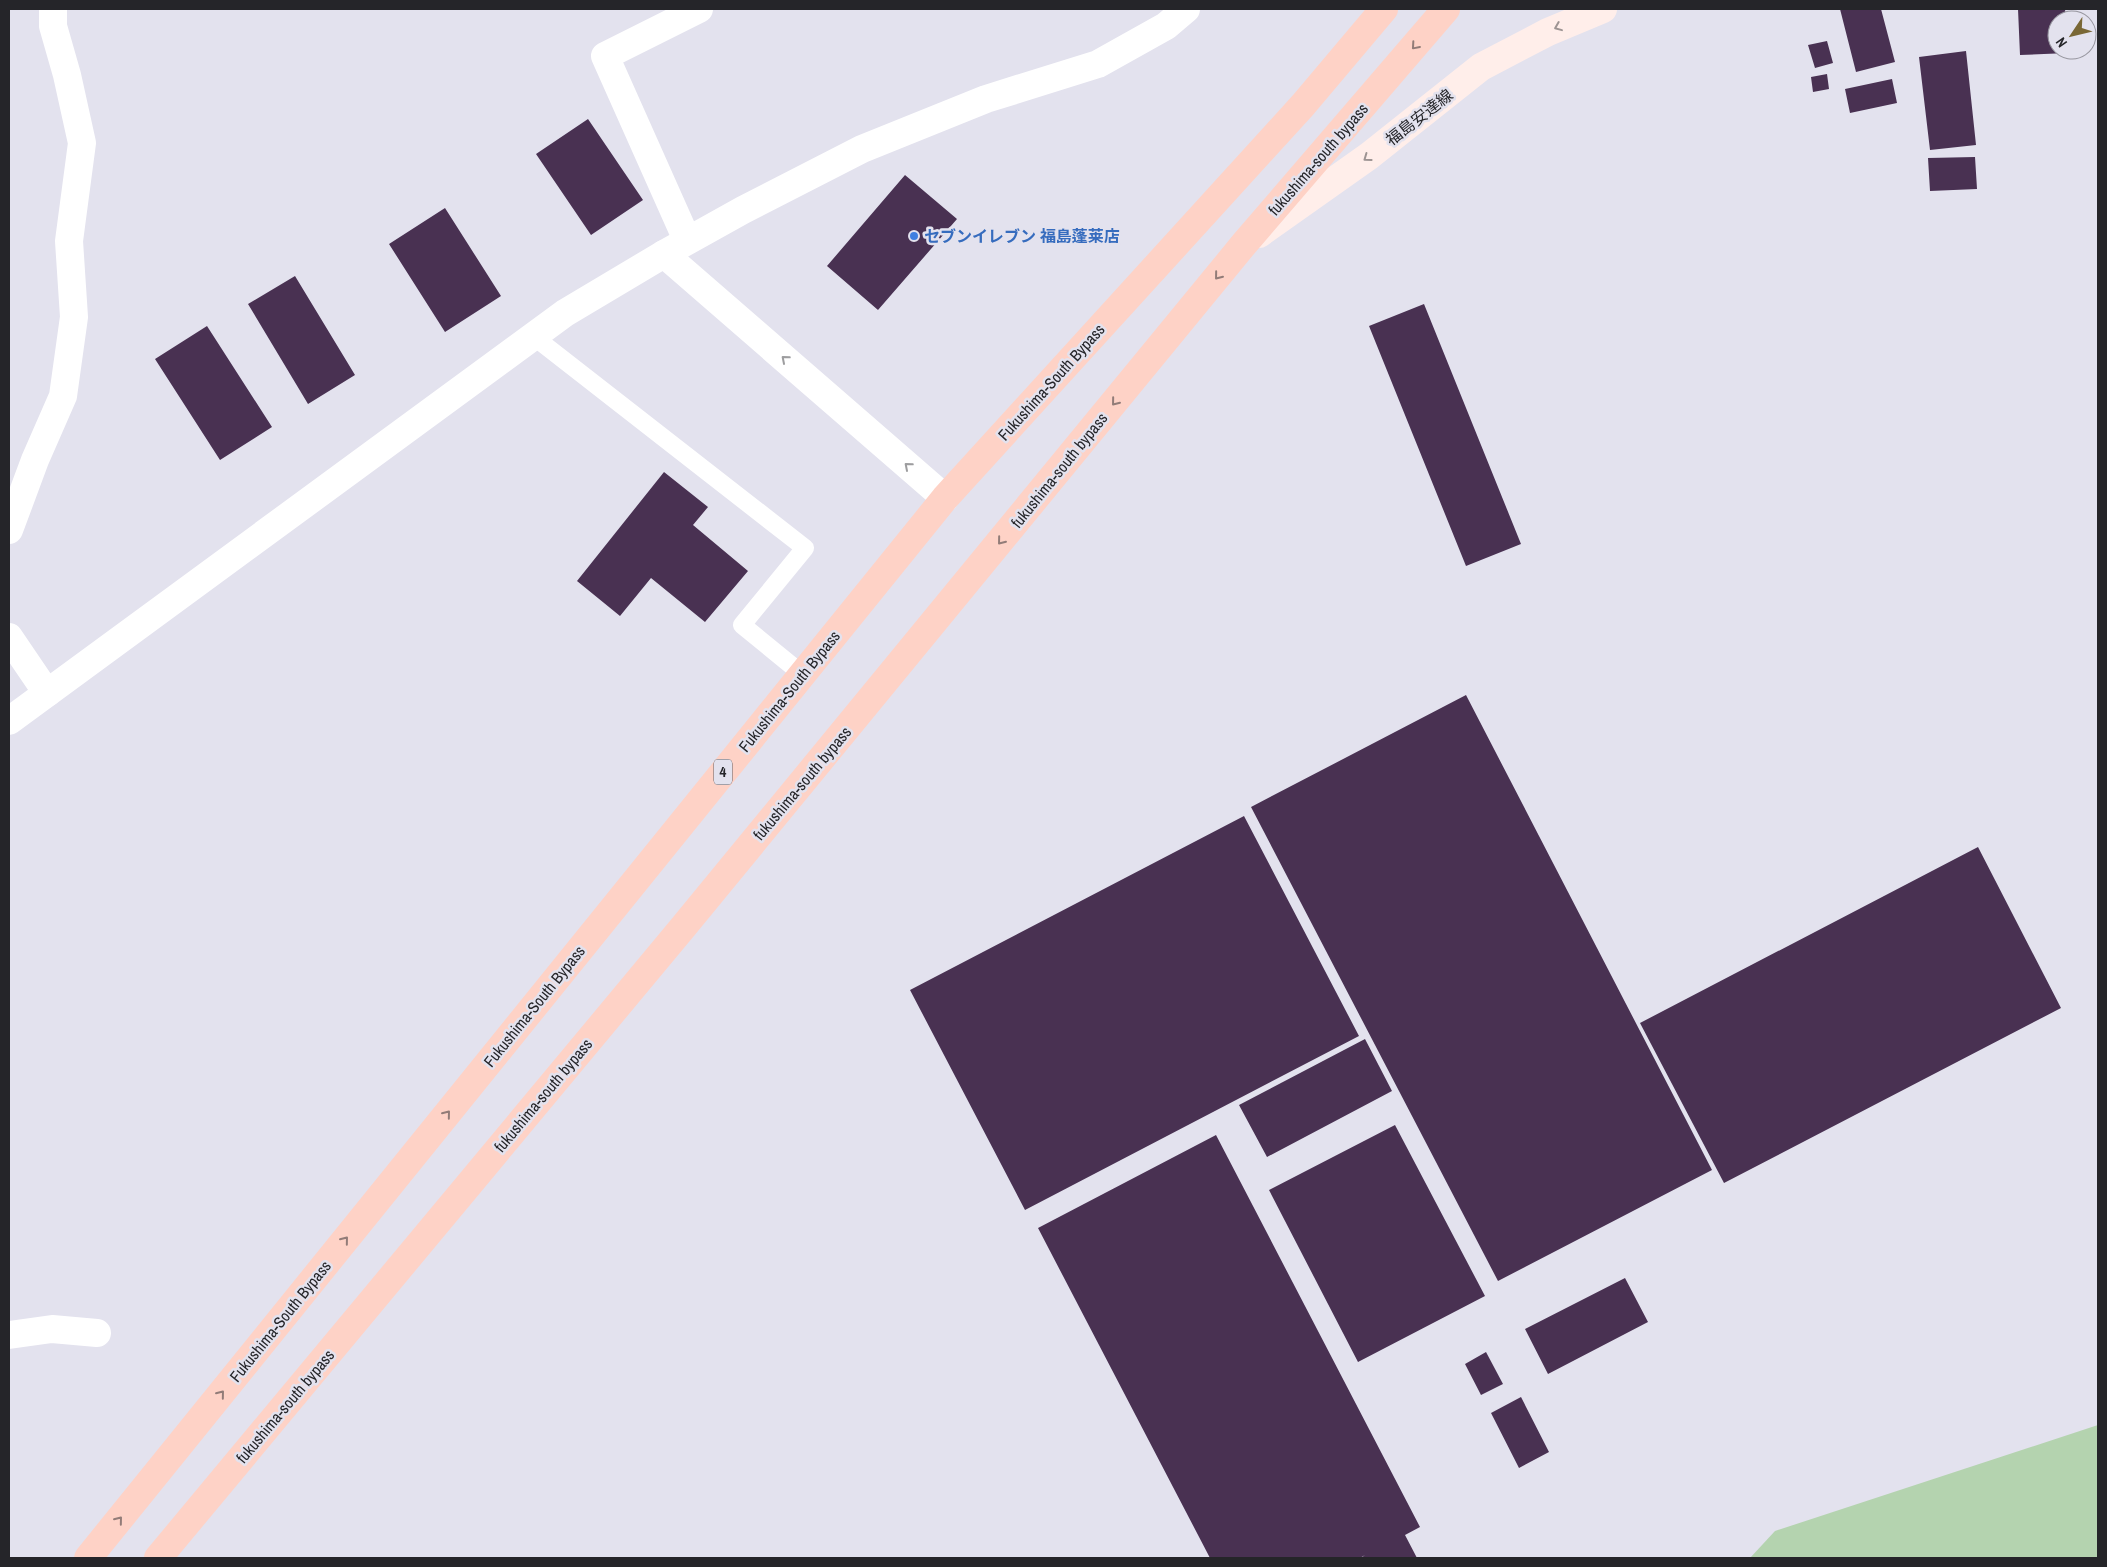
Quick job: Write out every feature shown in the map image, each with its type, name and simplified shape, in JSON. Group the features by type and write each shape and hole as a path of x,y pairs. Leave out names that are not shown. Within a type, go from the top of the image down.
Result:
{"highway":[{"path":"1303,105 1359,9"},
{"name":"Fukushima-South Bypass","path":"88,1558 945,498 1303,105 1384,9"},
{"name":"fukushima-south bypass","path":"158,1558 684,926 1244,244 1446,9"}],"main road":[{"name":"福島安達線","path":"1244,244 1369,156 1481,67 1548,32 1603,9"}],"street":[{"path":"9,530 35,460 63,396 74,317 69,242 82,143 67,75 53,26 52,9"},
{"path":"687,240 605,56 699,9"},
{"path":"9,721 533,336 565,314 687,240 862,149 986,99 1098,64 1166,26 1186,9"},
{"path":"664,254 945,498"},
{"path":"9,636 47,693"},
{"path":"9,1335 52,1329 97,1333"}],"lane":[{"path":"533,336 805,548 742,625 802,674"}],"green space":[{"path":"2098,1425 2098,1558 1750,1558 1775,1531"}],"building":[{"path":"1840,9 1881,9 1895,62 1856,72"},
{"path":"2018,9 2065,9 2047,10 2047,54 2020,55"},
{"path":"1827,41 1833,63 1815,68 1808,45"},
{"path":"1966,51 1976,145 1930,150 1919,57"},
{"path":"1827,74 1829,89 1813,92 1811,77"},
{"path":"1892,79 1897,103 1850,113 1845,89"},
{"path":"588,119 643,200 591,235 536,154"},
{"path":"1975,157 1977,189 1930,191 1928,158"},
{"path":"905,175 957,219 878,310 827,266"},
{"path":"445,208 501,296 445,332 389,244"},
{"path":"295,276 355,375 308,404 248,304"},
{"path":"1424,304 1521,544 1466,566 1369,326"},
{"path":"207,326 272,427 220,460 155,359"},
{"path":"664,472 708,507 693,525 748,571 705,622 651,578 620,616 577,581"},
{"path":"1466,695 1712,1170 1498,1281 1251,807"},
{"path":"1244,816 1359,1036 1025,1210 910,990"},
{"path":"1978,847 2061,1008 1724,1183 1640,1023"},
{"path":"1365,1039 1392,1091 1267,1157 1239,1105"},
{"path":"1395,1125 1485,1296 1358,1362 1269,1190"},
{"path":"1216,1135 1420,1527 1405,1535 1417,1558 1361,1558 1365,1555 1360,1558 1210,1558 1038,1228"},
{"path":"1625,1278 1648,1322 1548,1374 1525,1329"},
{"path":"1486,1352 1503,1384 1481,1395 1465,1364"},
{"path":"1521,1397 1549,1452 1519,1468 1491,1413"}],"place":[{"name":"セブンイレブン 福島蓬莱店","path":"914,236"}]}
